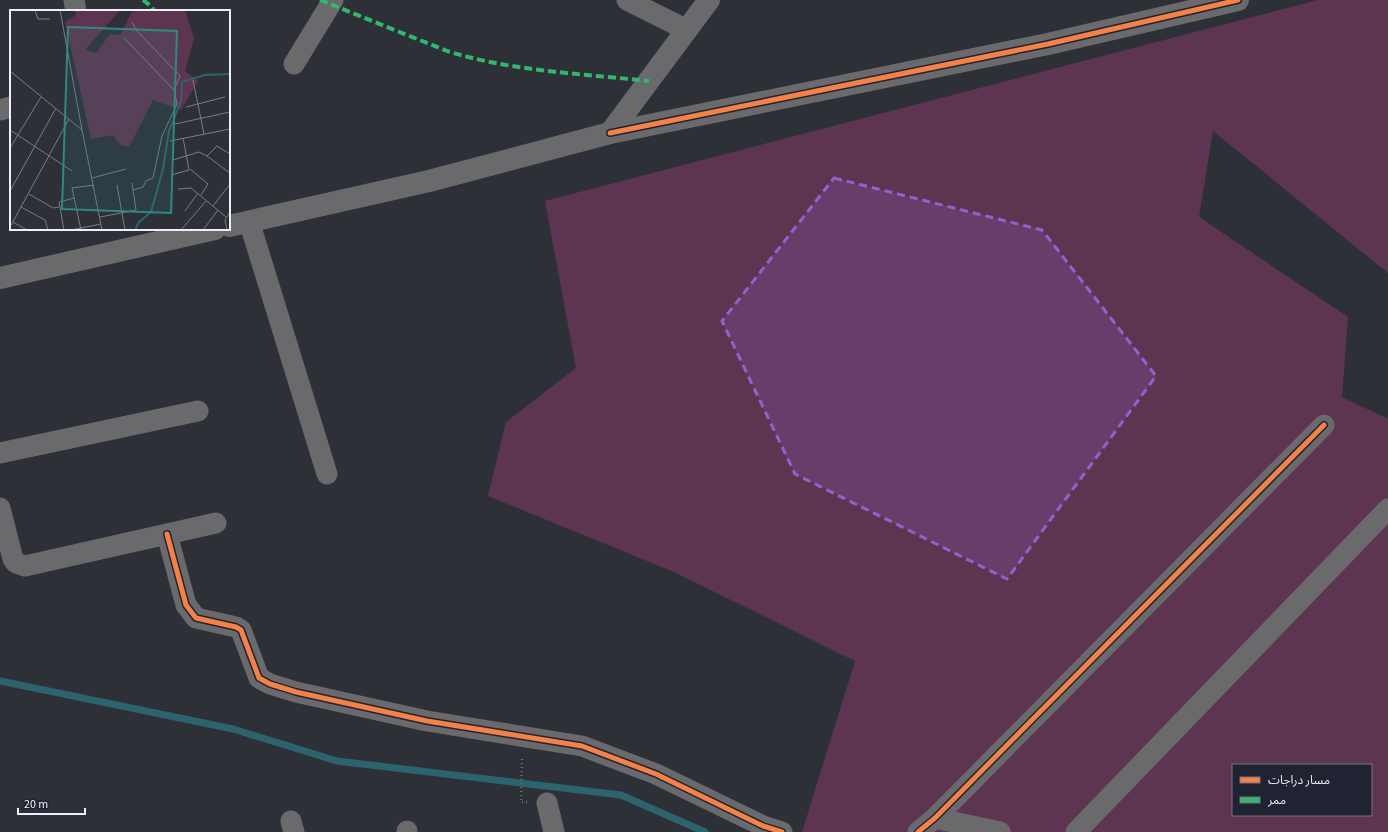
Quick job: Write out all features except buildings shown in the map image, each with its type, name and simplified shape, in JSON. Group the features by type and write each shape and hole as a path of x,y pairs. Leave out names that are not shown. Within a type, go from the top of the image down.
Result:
{"street":[{"path":"74,0 76,10"},
{"path":"294,64 333,0"},
{"path":"627,0 687,30"},
{"path":"610,133 709,0"},
{"path":"326,474 239,224 429,181 610,133 1048,44 1238,0"},
{"path":"0,110 10,107"},
{"path":"0,278 192,232 207,230"},
{"path":"0,453 198,411"},
{"path":"918,832 936,818 1324,425"},
{"path":"0,508 13,560 20,565 26,566 216,523"},
{"path":"1076,832 1388,510"},
{"path":"167,534 186,605 190,613 196,618 236,627 241,630 259,678 264,682 296,692 427,721 582,746 656,774 763,826 782,832"},
{"path":"547,804 554,832"},
{"path":"936,818 1000,832"}],"path":[{"path":"522,737 521,802 547,804"}],"highlighted area":[{"path":"834,178 1042,230 1156,376 1007,579 795,474 722,321"}],"shaded area":[{"path":"1318,0 1388,0 1388,273 1213,131 1199,217 1348,317 1342,397 1388,419 1388,832 802,832 855,661 674,572 488,496 506,422 576,368 545,201"}],"waterway":[{"path":"0,681 233,729 337,761 621,795 705,832"}],"marked path":[{"path":"143,0 154,10"},
{"path":"320,0 447,51 471,58 547,71 649,81"}],"cycle path":[{"path":"610,133 1048,44 1238,0"},
{"path":"918,832 935,818 1324,425"},
{"path":"167,534 186,605 196,618 236,627 241,630 259,678 270,684 296,692 427,721 582,746 656,774 763,826 782,832"}]}
